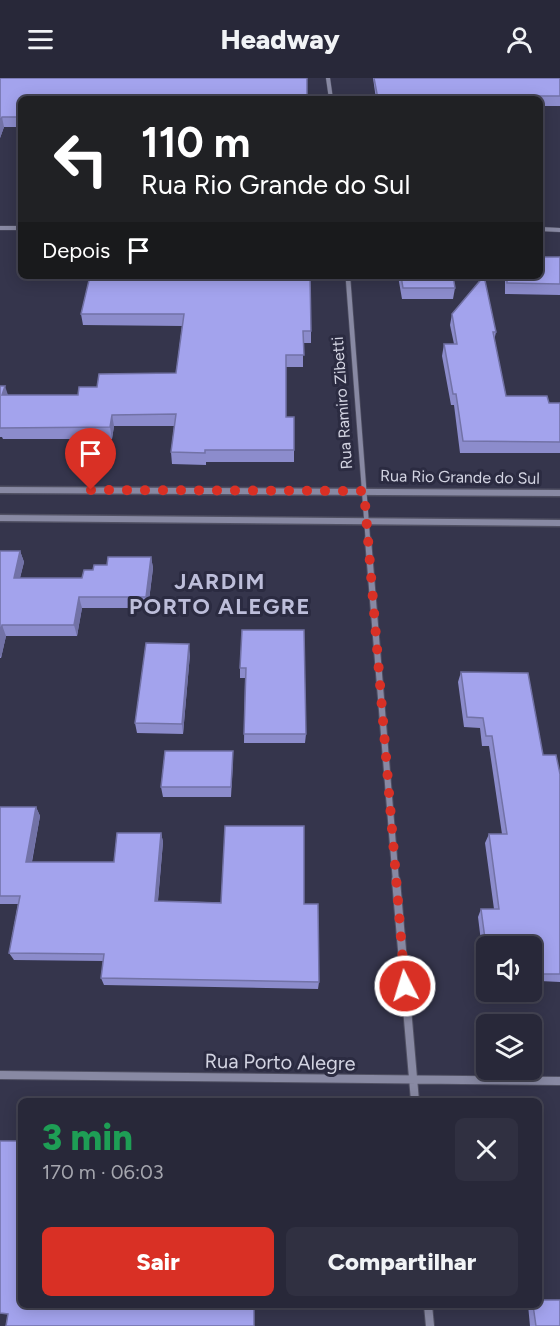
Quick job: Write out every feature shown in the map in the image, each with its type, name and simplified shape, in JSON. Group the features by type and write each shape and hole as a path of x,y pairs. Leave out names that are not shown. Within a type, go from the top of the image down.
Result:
{"street":[{"path":"328,78 331,96"},
{"path":"0,228 18,228"},
{"path":"543,229 560,230"},
{"name":"Rua Ramiro Zibetti","path":"348,279 415,1098"},
{"name":"Rua Rio Grande do Sul","path":"0,490 560,493"},
{"path":"0,518 560,523"},
{"name":"Rua Porto Alegre","path":"0,1075 560,1081"},
{"path":"429,1308 430,1326"}],"building":[{"path":"0,78 307,78 307,96 18,96 18,117 2,117 0,122"},
{"path":"374,78 560,78 560,96 377,96"},
{"path":"543,257 560,257 560,284 507,283 507,279 543,279"},
{"path":"89,279 310,279 311,331 303,331 304,355 286,355 286,417 294,417 294,450 171,452 176,414 112,415 110,427 0,428 0,386 5,386 2,395 78,395 79,387 97,387 99,374 176,373 184,314 81,314"},
{"path":"402,279 454,279 455,288 403,288"},
{"path":"481,279 485,279 506,396 547,396 549,403 560,403 560,442 463,441 456,394 453,394 444,344 457,344 452,314"},
{"path":"0,551 20,551 14,578 82,578 84,570 93,570 94,565 107,565 108,557 151,557 146,597 79,597 74,625 2,625 0,634"},
{"path":"242,630 304,630 306,734 244,734 246,668 240,668"},
{"path":"146,643 189,644 182,724 135,723"},
{"path":"461,672 528,673 543,755 556,755 560,774 560,974 542,974 542,936 485,936 481,909 499,909 489,834 507,834 492,736 486,736 483,718 467,717"},
{"path":"165,751 233,751 231,787 161,787"},
{"path":"0,807 36,807 26,862 114,862 117,833 161,833 155,901 221,903 225,826 304,826 304,904 318,904 319,982 101,978 104,954 9,953 20,896 0,896"},
{"path":"0,1141 18,1141 18,1308 254,1308 254,1326 6,1326 8,1314 0,1313"},
{"path":"542,1300 560,1300 560,1326 536,1326 533,1308 542,1308"}],"district":[{"name":"JARDIM PORTO ALEGRE","path":"220,594"}],"route":[{"path":"91,490 364,491 405,986"}]}
